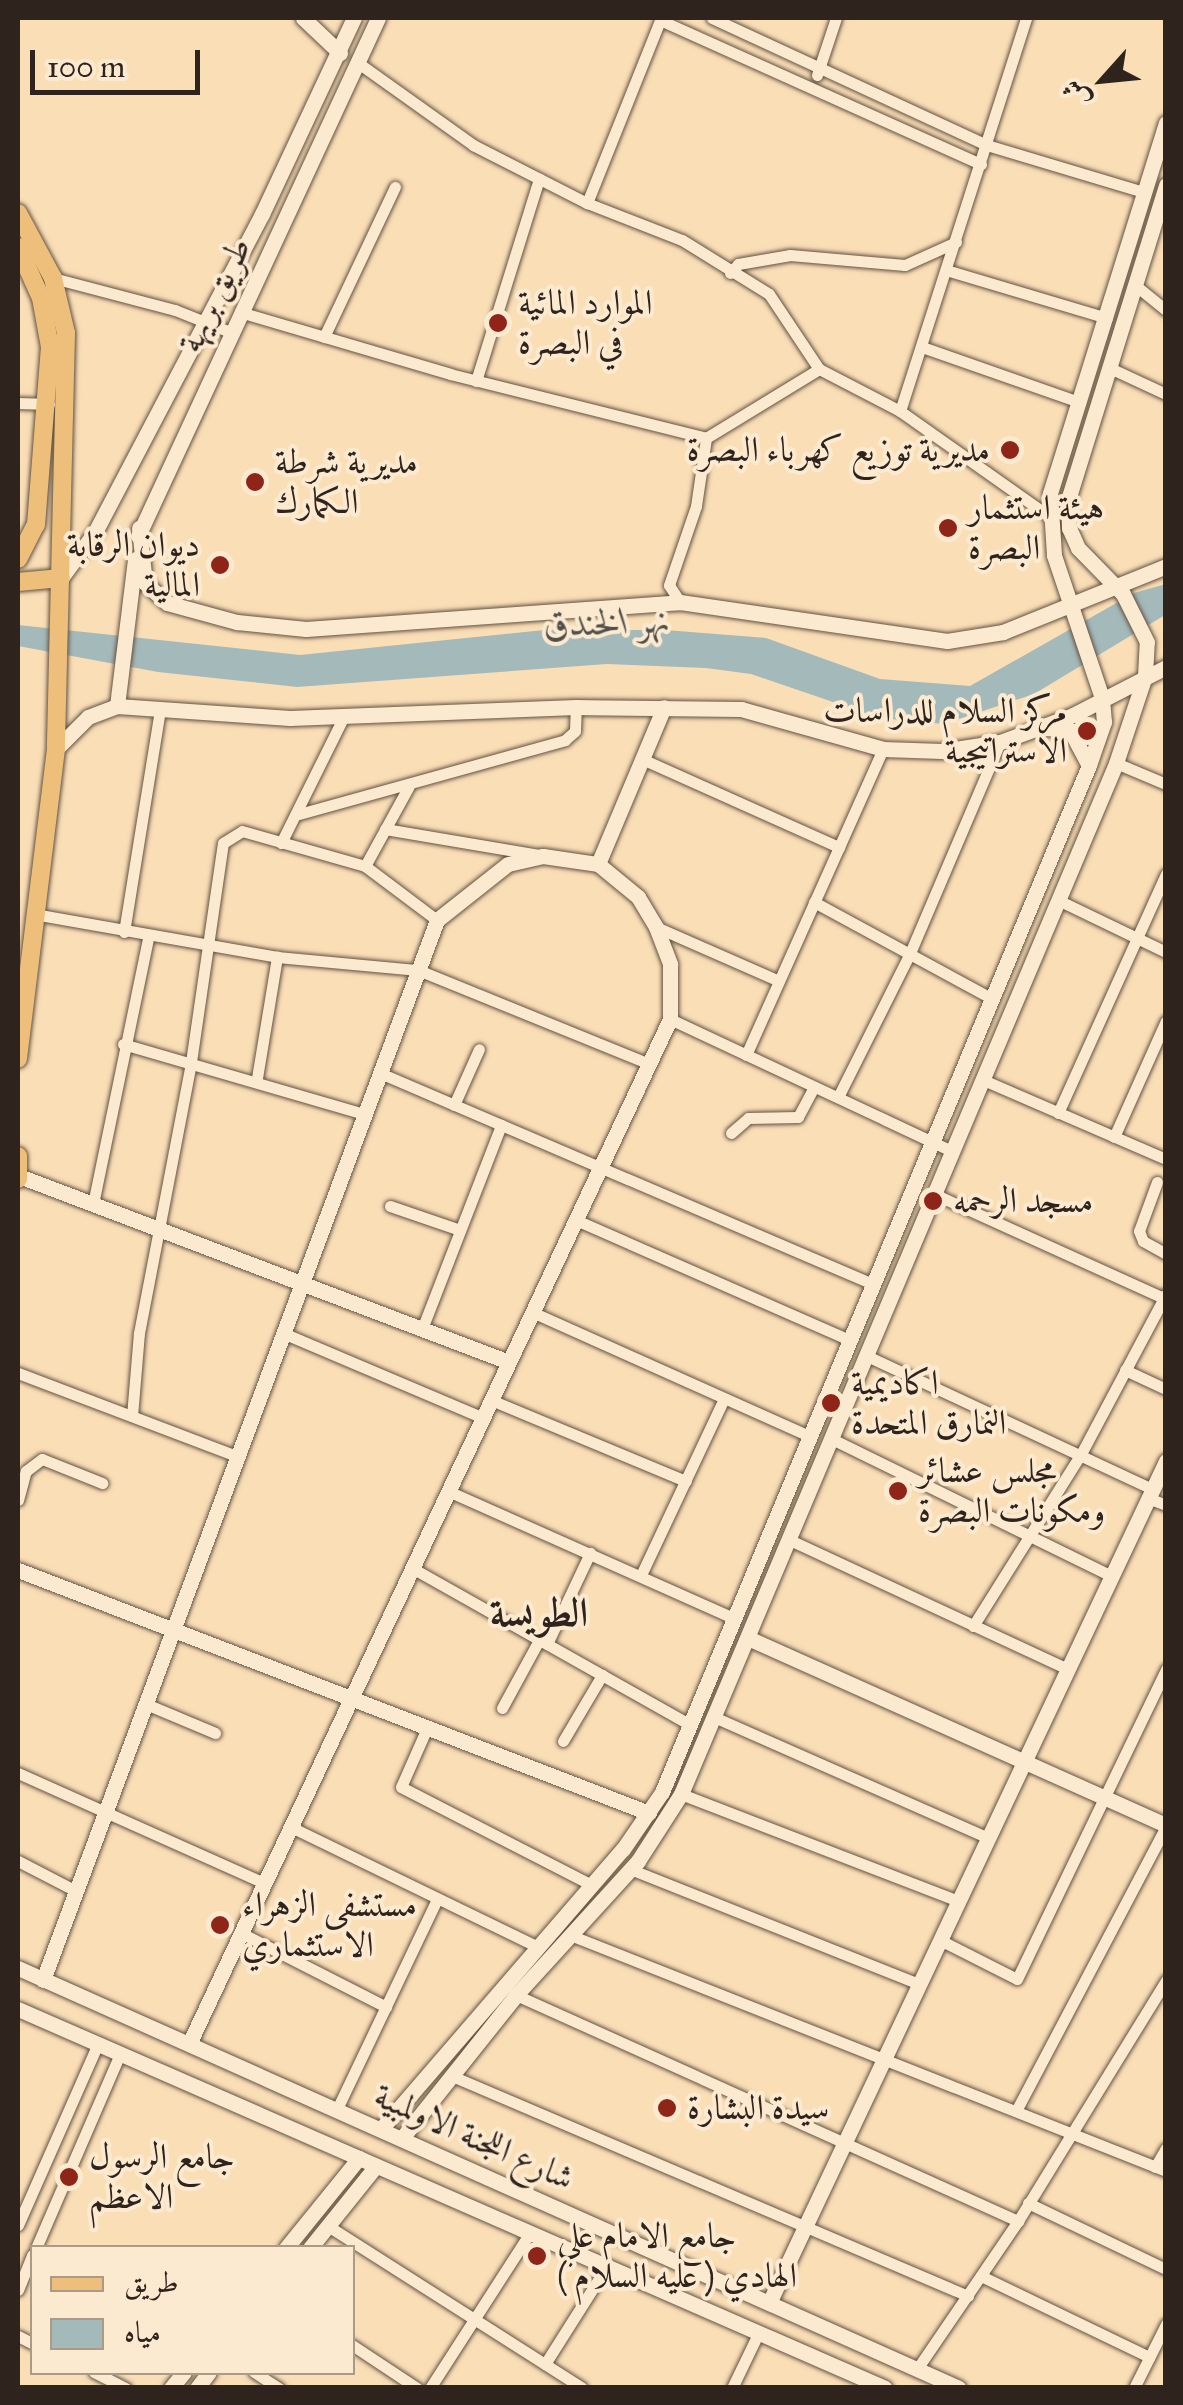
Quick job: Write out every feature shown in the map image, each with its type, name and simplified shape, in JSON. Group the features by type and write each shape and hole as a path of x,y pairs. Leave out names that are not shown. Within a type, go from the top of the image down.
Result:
{"main road":[{"path":"302,18 340,52"},
{"name":"طريق بريهة","path":"61,578 100,522 205,322 354,18"},
{"name":"طريق بريهة","path":"118,706 140,528 230,332 361,65 378,18"},
{"path":"382,2129 622,1849 648,1813 736,1619 808,1436 875,1285 1089,765 1104,722 1102,698 1072,599 1054,555 1049,516 1079,402 1166,123"},
{"path":"402,2138 516,1995 634,1865 681,1794 789,1548 981,1079 1116,763 1145,676 1148,642 1118,589 1078,548 1068,514 1164,191 1144,192"},
{"path":"18,212 53,278 66,333 63,608 56,749 18,1059"},
{"path":"18,247 48,334 49,404 36,524 18,559"},
{"path":"1090,369 1109,372"},
{"path":"140,528 141,569 155,594 182,610 238,622 340,629 538,608 680,602 947,641 1004,632 1072,599 1118,589 1166,566"},
{"path":"18,582 61,578"},
{"path":"56,749 88,717 118,706 343,718 576,707 664,707 740,709 882,749 942,751 1000,742 1166,667"},
{"path":"598,864 664,707"},
{"path":"1037,728 1070,730 1089,765"},
{"path":"43,1980 438,920 481,879 508,864 542,856 598,864 638,897 656,926 670,964 670,1020 189,2044"},
{"path":"18,1156 18,1178 509,1362"},
{"path":"770,2301 1166,1461"},
{"path":"766,1544 789,1548"},
{"path":"18,1570 648,1813"},
{"path":"750,1639 1166,1825"},
{"path":"622,1849 634,1865"},
{"name":"شارع اللجنة الاولمبية","path":"18,1968 959,2388"},
{"name":"شارع اللجنة الاولمبية","path":"18,2009 885,2388"},
{"path":"288,2245 359,2158"},
{"path":"312,2245 376,2166"},
{"path":"654,2287 667,2257"},
{"path":"692,2303 705,2273"}],"street":[{"path":"712,18 818,72 987,145 1144,192"},
{"path":"812,89 836,18"},
{"path":"900,412 1026,18"},
{"path":"586,203 660,19 981,164"},
{"path":"361,65 473,145 586,203 682,240 769,294 820,368 900,412 1049,516"},
{"path":"476,380 539,179"},
{"path":"324,337 395,187"},
{"path":"730,273 738,264 790,255 905,266 956,242"},
{"path":"946,270 1107,318"},
{"path":"53,278 230,332"},
{"path":"1135,285 1166,310"},
{"path":"240,312 476,380 706,438 820,368"},
{"path":"922,347 1079,402"},
{"path":"1109,372 1166,394"},
{"path":"18,404 49,404"},
{"path":"680,602 669,585 696,506 706,438"},
{"path":"299,814 566,740 575,731 576,707"},
{"path":"124,932 160,709"},
{"path":"281,843 299,814 343,718"},
{"path":"838,1097 910,953 1000,742"},
{"path":"746,1055 882,749"},
{"path":"642,758 839,847"},
{"path":"1116,763 1166,784"},
{"path":"364,866 409,786"},
{"path":"386,829 542,856"},
{"path":"132,1416 139,1333 191,1062 223,843 242,831 364,866 438,920"},
{"path":"1058,1113 1166,874"},
{"path":"1058,900 1166,952"},
{"path":"814,902 994,999"},
{"path":"34,914 148,938 277,957 418,970 649,1064"},
{"path":"656,926 779,981"},
{"path":"93,1204 148,938"},
{"path":"256,1078 277,957"},
{"path":"670,1020 952,1151"},
{"path":"1114,1137 1166,1021"},
{"path":"124,1044 256,1078 364,1114"},
{"path":"454,1105 479,1049"},
{"path":"380,1073 875,1285"},
{"path":"981,1079 1166,1160"},
{"path":"731,1133 748,1118 798,1117 814,1086"},
{"path":"422,1329 501,1125"},
{"path":"1157,1182 1139,1231 1143,1242 1166,1254"},
{"path":"934,1194 1164,1296 1081,1454 973,1626"},
{"path":"390,1206 460,1230"},
{"path":"576,1220 850,1341"},
{"path":"532,1312 808,1436"},
{"path":"283,1334 483,1418"},
{"path":"867,1356 1081,1454 1166,1505"},
{"path":"1125,1370 1166,1389"},
{"path":"18,1373 238,1456"},
{"path":"641,1575 724,1399"},
{"path":"491,1400 686,1480"},
{"path":"834,1440 1111,1576"},
{"path":"18,1500 26,1470 42,1459 102,1483"},
{"path":"448,1492 736,1619"},
{"path":"789,1548 1068,1668"},
{"path":"502,1708 543,1642 590,1552"},
{"path":"412,1568 691,1725"},
{"path":"940,1940 1016,1979 1166,1669"},
{"path":"563,1740 602,1675"},
{"path":"146,1704 215,1733"},
{"path":"714,1717 988,1838"},
{"path":"427,1728 401,1787 590,1884"},
{"path":"18,1774 264,1884"},
{"path":"681,1794 958,1901"},
{"path":"1016,2111 1166,1825"},
{"path":"291,1827 536,1946"},
{"path":"18,1862 76,1891"},
{"path":"634,1865 919,1984"},
{"path":"337,2108 438,1899"},
{"path":"241,1932 386,2007"},
{"path":"570,1935 1160,2168 1166,2148"},
{"path":"917,2368 1018,2221 1166,1980"},
{"path":"516,1995 1018,2221"},
{"path":"18,2225 98,2044"},
{"path":"37,2245 120,2054"},
{"path":"452,2076 968,2296"},
{"path":"1028,2203 1166,2269"},
{"path":"328,2226 582,2388"},
{"path":"430,2388 530,2233"},
{"path":"18,2290 30,2260"},
{"path":"545,2364 607,2266"},
{"path":"981,2276 1149,2358"},
{"path":"1134,2388 1166,2324"},
{"path":"732,2388 759,2332"},
{"path":"355,2347 418,2388"},
{"path":"100,2375 126,2388"}],"water":[{"name":"نهر الخندق","path":"1166,584 1165,615 1034,694 944,724 880,718 751,674 706,668 607,664 297,687 158,672 18,646 18,625 300,655 544,630 665,630 766,638 880,679 970,686 1134,593"}],"place":[{"name":"الموارد المائية في البصرة","path":"498,323"},
{"name":"مديرية توزيع كهرباء البصرة","path":"1010,450"},
{"name":"مديرية شرطة الكمارك","path":"255,482"},
{"name":"هيئة استثمار البصرة","path":"948,528"},
{"name":"ديوان الرقابة المالية","path":"220,565"},
{"name":"مركز السلام للدراسات الاستراتيجية","path":"1087,731"},
{"name":"مسجد الرحمه","path":"933,1201"},
{"name":"اكاديمية النمارق المتحدة","path":"831,1403"},
{"name":"مجلس عشائر ومكونات البصرة","path":"898,1491"},
{"name":"مستشفى الزهراء الاستثماري","path":"220,1925"},
{"name":"سيدة البشارة","path":"667,2108"},
{"name":"جامع الرسول الاعظم","path":"69,2177"},
{"name":"جامع الامام علي الهادي ( عليه السلام )","path":"537,2256"}],"district":[{"name":"الطويسة","path":"539,1613"}]}
